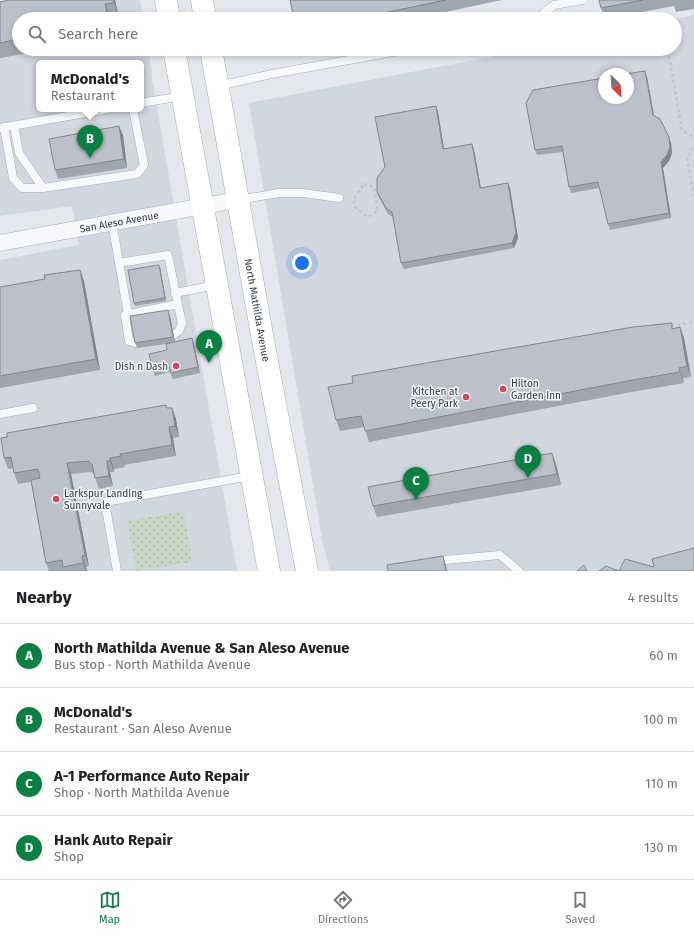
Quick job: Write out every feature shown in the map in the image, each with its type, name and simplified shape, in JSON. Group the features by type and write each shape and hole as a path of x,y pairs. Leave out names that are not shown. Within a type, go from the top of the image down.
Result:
{"main road":[{"path":"166,0 168,12"},
{"path":"202,0 205,12"},
{"path":"175,56 268,571"},
{"name":"North Mathilda Avenue","path":"212,56 237,200 307,571"}],"street":[{"name":"San Aleso Avenue","path":"0,243 237,200"}],"lane":[{"path":"545,12 554,5 583,0"},
{"path":"218,86 272,74 371,56"},
{"path":"144,102 183,95"},
{"path":"91,112 2,128 13,178 22,188 43,188 137,174 144,165 135,112"},
{"path":"14,126 19,153 43,188"},
{"path":"237,200 279,193 303,193 339,198"},
{"path":"112,222 128,314 125,315 129,340 136,343"},
{"path":"119,263 168,255 182,324 179,331 173,335"},
{"path":"175,293 217,285"},
{"path":"128,314 178,304"},
{"path":"0,414 33,408"},
{"path":"118,571 105,502 251,476"},
{"path":"425,563 447,559 500,555 519,571"}],"path":[{"path":"669,56 682,130 694,138"},
{"path":"694,148 687,157 694,196"},
{"path":"364,184 374,187 377,198 378,210 368,217 353,206 353,200 364,184"},
{"path":"663,327 694,322"}],"shaded area":[{"path":"64,0 140,0 142,12 12,12 12,56 149,56 237,571 0,571 0,260 79,245 72,206 0,216 0,13"},
{"path":"694,15 694,571 330,571 323,544 249,103 495,56 682,56 682,18"}],"green space":[{"path":"184,511 192,562 136,571 127,521"}],"building":[{"path":"9,0 113,0 114,3 105,4 107,12 12,12 12,40 0,43 0,2"},
{"path":"290,0 446,0 389,12 293,12"},
{"path":"599,0 643,0 601,8"},
{"path":"645,71 653,115 660,119 669,137 670,147 667,155 661,162 669,213 608,224 598,182 569,187 562,146 535,150 526,103 533,90 598,79 598,104 634,104 634,73"},
{"path":"436,106 443,149 472,144 480,188 508,183 516,232 512,243 401,263 392,212 386,208 377,192 377,178 385,167 375,117"},
{"path":"119,126 124,159 55,170 49,139"},
{"path":"159,265 165,298 134,303 128,270"},
{"path":"80,270 96,359 0,376 0,287 45,279 44,275"},
{"path":"168,310 173,337 135,343 130,316"},
{"name":"Hilton Garden Inn","path":"672,323 672,329 680,327 687,366 679,368 680,372 365,431 361,416 336,420 328,387 353,383 352,376 633,327"},
{"name":"Dish n Dash","path":"192,338 198,367 171,373 169,366 153,370 149,354 167,350 166,344"},
{"name":"Larkspur Landing Sunnyvale","path":"166,405 167,408 172,408 175,426 169,427 172,445 120,454 121,456 110,458 110,461 107,461 109,476 95,478 92,464 90,464 89,461 67,463 85,555 82,556 83,563 63,567 62,560 46,563 31,480 40,478 38,469 14,473 11,457 4,458 1,438 7,437 7,433"},
{"path":"552,453 557,474 373,506 368,487"},
{"path":"694,548 694,571 619,571 625,559 654,567 652,559"},
{"path":"443,556 446,571 388,571 387,565"},
{"path":"584,565 587,571 577,571"},
{"path":"606,566 619,571 599,571"}],"place":[{"name":"McDonald's","path":"90,158"},
{"name":"North Mathilda Avenue & San Aleso Avenue","path":"209,363"},
{"name":"Dish n Dash","path":"176,366"},
{"name":"Hilton Garden Inn","path":"503,389"},
{"name":"Kitchen at Peery Park","path":"466,397"},
{"name":"Hank Auto Repair","path":"528,478"},
{"name":"Larkspur Landing Sunnyvale","path":"56,499"},
{"name":"A-1 Performance Auto Repair","path":"416,500"}]}
